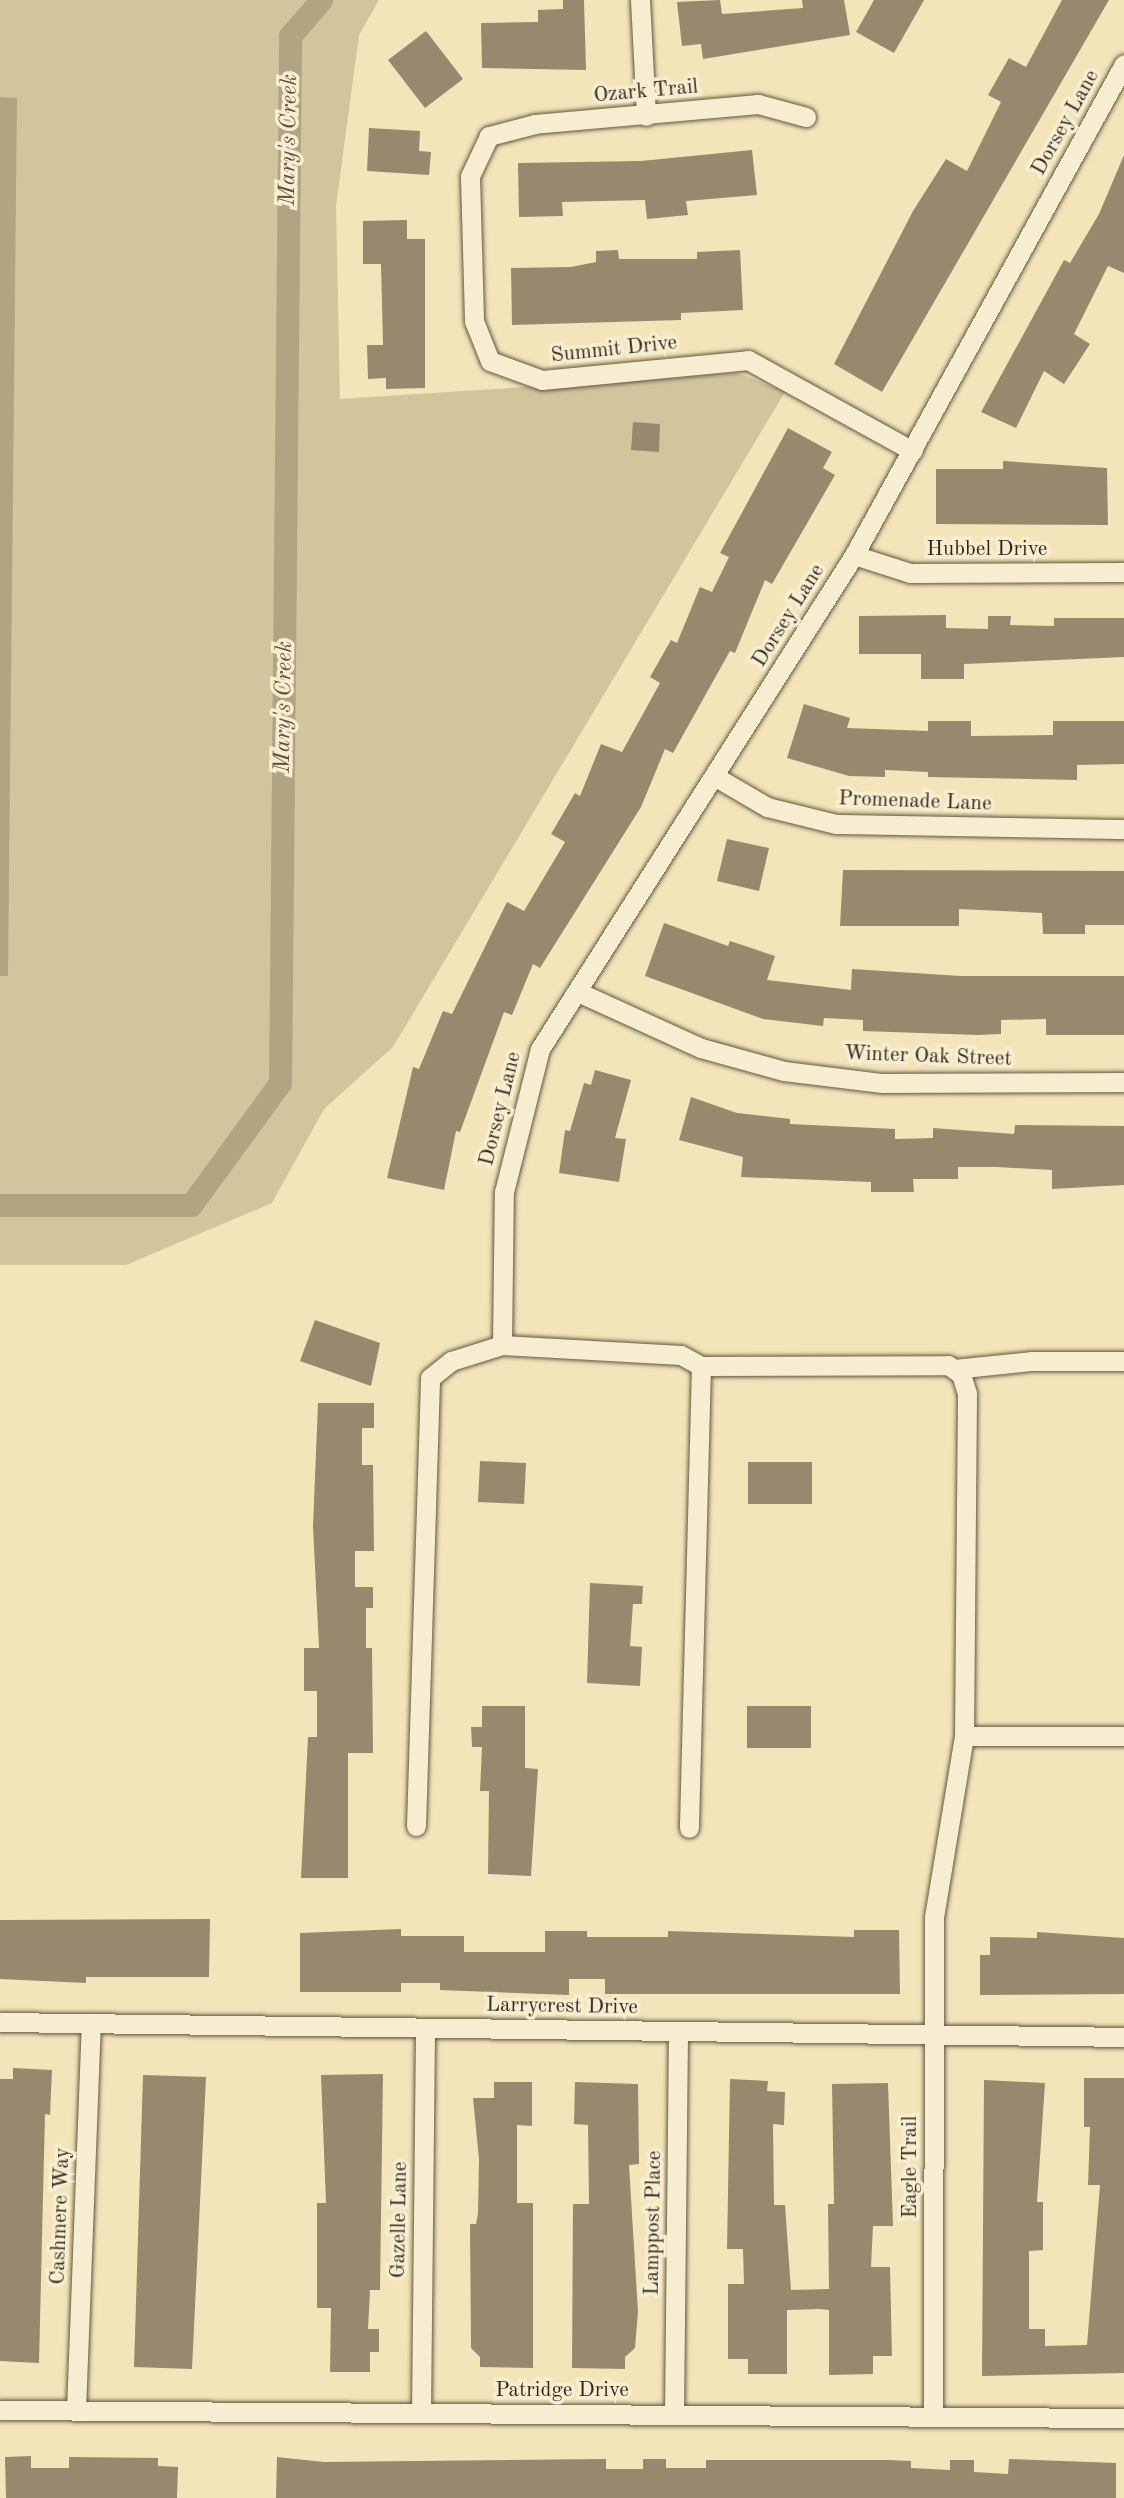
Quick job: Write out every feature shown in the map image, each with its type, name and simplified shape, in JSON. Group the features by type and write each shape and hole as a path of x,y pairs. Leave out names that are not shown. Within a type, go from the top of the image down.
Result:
{"street":[{"path":"640,0 646,116"},
{"name":"Dorsey Lane","path":"502,1345 504,1192 540,1049 854,555 1124,64"},
{"name":"Ozark Trail","path":"489,136 535,124 758,104 806,117"},
{"name":"Summit Drive","path":"489,136 470,176 474,321 490,361 542,380 748,360 913,451"},
{"name":"Hubbel Drive","path":"854,555 910,573 1124,572"},
{"name":"Promenade Lane","path":"714,776 767,807 836,824 1124,829"},
{"name":"Winter Oak Street","path":"578,992 701,1048 784,1071 882,1083 1124,1082"},
{"path":"416,1826 430,1378 451,1362 502,1345 681,1355 701,1366 954,1369 1031,1361 1124,1361"},
{"path":"689,1828 701,1366"},
{"name":"Eagle Trail","path":"933,2417 934,1917 964,1736 967,1394 954,1369"},
{"path":"964,1736 1124,1736"},
{"name":"Larrycrest Drive","path":"0,2022 1124,2037"},
{"name":"Cashmere Way","path":"76,2410 91,2023"},
{"name":"Gazelle Lane","path":"421,2413 425,2028"},
{"name":"Lamppost Place","path":"674,2415 678,2031"},
{"name":"Patridge Drive","path":"0,2410 1124,2418"}],"shaded area":[{"path":"0,0 379,0 359,35 336,206 340,399 738,373 785,392 393,1047 324,1109 272,1203 126,1265 0,1265"},
{"path":"0,97 17,98 8,976 0,976"}],"building":[{"path":"563,0 584,0 586,70 482,68 481,23 538,22 538,10 563,9"},
{"path":"720,0 722,14 803,8 802,0 844,0 850,35 703,59 701,44 682,46 677,2"},
{"path":"874,0 924,0 894,53 856,32"},
{"path":"1062,0 1109,0 882,392 834,364 913,211 946,159 967,171 1001,102 988,95 1009,58 1026,67"},
{"path":"426,31 463,79 425,108 388,60"},
{"path":"369,128 420,131 419,151 431,152 429,175 367,171"},
{"path":"752,150 757,195 686,201 688,215 647,219 645,200 562,202 563,216 519,217 518,163 641,161"},
{"path":"1124,155 1124,273 1108,266 1074,334 1090,344 1064,384 1044,371 1016,428 981,412 1064,260 1070,263 1099,214"},
{"path":"407,220 407,239 425,239 425,388 386,389 386,378 368,379 367,345 383,345 381,264 363,264 363,221"},
{"path":"618,250 619,259 697,259 697,252 740,250 743,310 681,313 681,320 512,325 511,268 571,267 596,262 596,251"},
{"path":"633,422 660,424 659,452 631,450"},
{"path":"788,428 832,452 823,468 835,475 772,584 765,580 735,653 730,651 673,753 665,749 641,807 540,968 533,964 512,1015 504,1012 460,1132 456,1131 444,1190 387,1178 413,1067 419,1069 443,1011 452,1014 507,902 524,911 565,842 551,834 575,793 580,796 601,744 622,752 660,683 650,677 671,640 677,643 700,587 712,592 729,557 720,553"},
{"path":"1003,461 1107,468 1108,525 936,524 936,469 1003,469"},
{"path":"946,615 946,628 988,629 988,616 1011,616 1010,625 1054,626 1054,618 1124,618 1124,657 964,664 964,679 921,679 921,654 859,654 859,616"},
{"path":"804,704 850,718 847,728 928,731 928,721 971,721 971,736 1053,735 1053,721 1124,721 1124,764 1077,765 1077,780 928,777 928,772 885,770 885,777 849,776 787,758"},
{"path":"727,839 769,848 759,891 717,881"},
{"path":"843,870 1124,871 1124,925 1085,925 1085,934 1043,934 1042,913 959,909 959,926 840,926"},
{"path":"664,923 728,946 730,941 775,956 767,980 851,990 852,969 961,976 1124,976 1124,1035 1046,1035 1046,1019 1001,1020 1001,1034 977,1035 863,1031 863,1020 824,1018 823,1026 763,1019 645,976"},
{"path":"595,1070 631,1080 615,1138 626,1139 619,1182 559,1173 565,1130 570,1131 584,1083 591,1085"},
{"path":"691,1097 737,1113 790,1119 790,1124 895,1129 895,1139 933,1138 933,1128 1014,1134 1015,1125 1124,1126 1124,1185 1052,1189 1052,1170 997,1167 958,1167 958,1179 913,1179 914,1192 871,1192 871,1182 741,1177 743,1157 679,1140"},
{"path":"315,1320 380,1343 371,1386 300,1361"},
{"path":"318,1403 374,1403 374,1428 362,1428 362,1465 373,1465 374,1551 355,1551 355,1587 373,1587 373,1608 366,1608 366,1648 372,1648 373,1753 348,1753 348,1878 301,1878 308,1737 317,1737 317,1691 304,1691 304,1648 319,1648 313,1526"},
{"path":"480,1461 526,1463 524,1504 478,1502"},
{"path":"748,1462 812,1462 812,1504 748,1504"},
{"path":"590,1583 643,1586 642,1604 633,1604 630,1646 642,1647 640,1686 587,1683"},
{"path":"482,1706 525,1706 525,1768 538,1769 531,1876 488,1874 489,1791 480,1791 482,1747 472,1747 471,1727 482,1727"},
{"path":"747,1706 811,1706 811,1748 747,1748"},
{"path":"210,1919 209,1977 86,1977 86,1983 0,1979 0,1920"},
{"path":"401,1929 401,1936 464,1936 464,1952 545,1952 545,1931 587,1931 587,1937 668,1937 668,1931 854,1937 854,1930 899,1930 900,1994 605,1994 605,1979 569,1979 569,1995 440,1990 440,1983 401,1983 401,1992 300,1992 300,1933"},
{"path":"1037,1932 1124,1938 1124,1994 980,1995 980,1955 990,1955 990,1937 1037,1938"},
{"path":"13,2068 52,2070 50,2115 45,2114 39,2363 0,2361 0,2079 13,2079"},
{"path":"383,2074 380,2290 370,2290 368,2329 379,2329 379,2352 370,2352 370,2372 330,2372 331,2308 317,2308 317,2203 326,2203 321,2075"},
{"path":"143,2075 206,2077 192,2369 134,2367"},
{"path":"1084,2078 1124,2078 1124,2373 982,2376 984,2080 1045,2083 1037,2202 1043,2202 1043,2250 1029,2251 1029,2329 1045,2329 1045,2346 1087,2345 1100,2185 1088,2185 1090,2127 1084,2127"},
{"path":"730,2079 768,2081 767,2091 785,2092 784,2125 773,2124 774,2205 785,2205 791,2290 829,2289 828,2204 834,2204 832,2084 888,2083 893,2226 873,2226 871,2267 890,2267 892,2356 873,2356 873,2374 829,2375 829,2310 820,2309 787,2310 787,2374 748,2374 748,2359 728,2359 728,2284 744,2284 743,2249 727,2249"},
{"path":"494,2082 532,2082 532,2126 517,2125 517,2203 533,2203 533,2368 480,2367 480,2357 471,2348 470,2224 476,2224 478,2214 479,2159 473,2098 494,2098"},
{"path":"575,2082 638,2084 639,2164 629,2165 638,2312 635,2348 625,2357 625,2369 572,2368 573,2204 589,2204 588,2125 574,2124"},
{"path":"31,2456 31,2468 69,2468 69,2457 158,2458 158,2466 178,2467 177,2498 6,2498 5,2457"},
{"path":"277,2457 324,2462 606,2459 606,2469 643,2469 643,2459 666,2459 666,2468 706,2468 706,2460 889,2460 911,2461 911,2468 950,2470 950,2460 974,2460 974,2472 1008,2474 1009,2459 1116,2463 1116,2498 276,2498"}],"waterway":[{"name":"Mary's Creek","path":"0,1205 191,1205 280,1083 290,36 321,0"}]}
